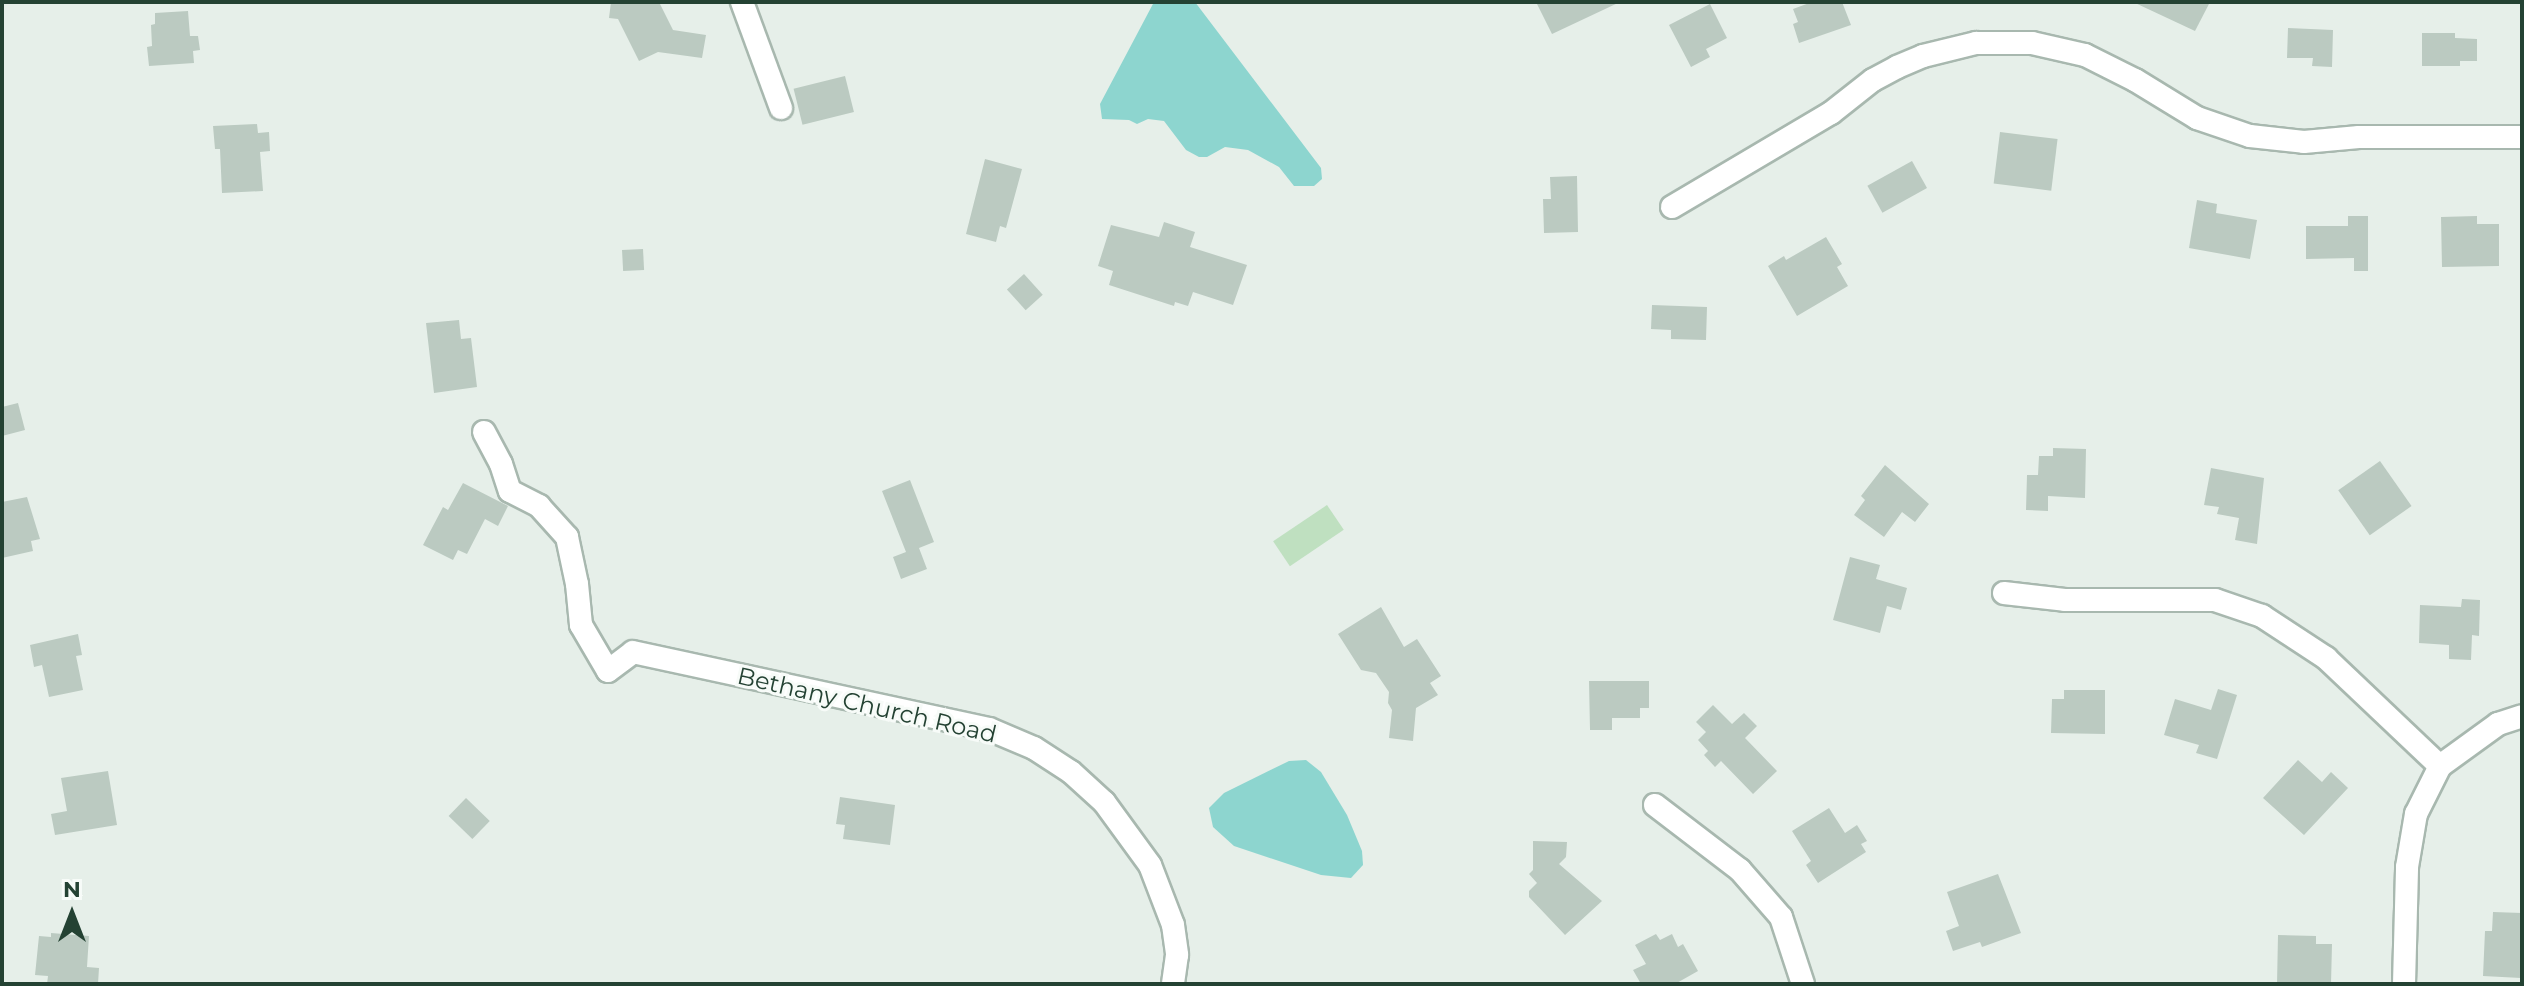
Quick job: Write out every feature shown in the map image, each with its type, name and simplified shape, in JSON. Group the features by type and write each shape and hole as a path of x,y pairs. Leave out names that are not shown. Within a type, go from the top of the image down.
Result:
{"street":[{"path":"742,2 781,108"},
{"path":"1672,207 1831,113 1873,80 1897,67 1936,52 1976,43 2032,43 2085,55 2111,66 2197,118 2250,136 2304,142 2359,137 2522,137"},
{"name":"Bethany Church Road","path":"484,432 501,464 510,491 539,506 567,537 577,584 581,625 608,671 633,652 989,729 1034,748 1071,772 1104,802 1150,865 1173,925 1177,955 1173,984"},
{"path":"2004,593 2065,600 2215,600 2262,616 2326,658 2440,766"},
{"path":"2404,984 2407,867 2412,827 2440,766 2498,724 2522,716"},
{"path":"1655,805 1740,870 1781,917 1803,984"}],"green space":[{"path":"1327,505 1344,530 1290,566 1273,541"}],"water":[{"path":"1154,2 1195,2 1321,168 1322,179 1314,186 1294,186 1279,167 1248,150 1225,147 1207,157 1199,157 1186,150 1164,121 1148,119 1137,124 1129,120 1102,119 1100,104"},
{"path":"1306,760 1321,772 1347,815 1362,851 1363,865 1351,878 1321,875 1234,846 1213,827 1209,808 1224,793 1289,761"}],"building":[{"path":"611,2 659,2 673,30 706,35 702,58 658,52 639,61 618,19 609,18"},
{"path":"1536,2 1620,2 1552,34"},
{"path":"1812,2 1842,2 1851,25 1799,43 1793,24 1798,22 1793,9"},
{"path":"2133,2 2210,2 2195,31"},
{"path":"1710,4 1727,38 1706,49 1710,57 1691,67 1669,25"},
{"path":"188,11 190,36 198,36 200,50 193,51 194,63 149,66 147,47 152,46 151,25 155,24 155,13"},
{"path":"2288,28 2333,30 2332,67 2312,66 2313,58 2287,58"},
{"path":"2422,33 2455,33 2455,38 2477,39 2477,61 2460,61 2460,66 2422,66"},
{"path":"845,76 854,112 803,125 794,89"},
{"path":"257,124 258,133 269,132 270,151 260,152 263,191 222,193 220,149 215,149 213,126"},
{"path":"2000,132 2058,139 2051,191 1994,184"},
{"path":"985,159 1022,169 1006,228 1000,226 996,242 966,234"},
{"path":"1912,161 1927,188 1882,213 1867,186"},
{"path":"1577,176 1578,232 1544,233 1543,199 1551,199 1550,177"},
{"path":"2197,200 2217,204 2216,213 2257,220 2250,259 2189,248"},
{"path":"2348,216 2368,216 2368,271 2354,271 2354,258 2306,259 2306,226 2348,226"},
{"path":"2477,216 2477,224 2499,224 2499,266 2442,267 2441,217"},
{"path":"1164,222 1195,232 1190,247 1247,265 1233,305 1193,292 1188,306 1175,302 1174,306 1109,285 1113,271 1098,266 1111,225 1159,237"},
{"path":"1826,237 1842,264 1837,267 1848,286 1797,316 1768,266 1784,256 1786,260"},
{"path":"643,249 644,270 623,271 622,250"},
{"path":"1024,274 1043,295 1026,310 1007,289"},
{"path":"1652,305 1707,307 1706,340 1671,339 1671,330 1651,329"},
{"path":"459,320 461,339 471,338 477,387 434,393 426,323"},
{"path":"18,403 25,430 2,436 2,407"},
{"path":"2053,448 2086,449 2085,498 2048,496 2048,511 2026,510 2027,475 2038,475 2039,456 2053,456"},
{"path":"2380,461 2412,506 2370,535 2338,490"},
{"path":"1885,465 1929,504 1915,522 1902,512 1884,537 1854,515 1865,500 1861,496"},
{"path":"2211,468 2264,478 2257,544 2235,540 2239,518 2217,514 2219,507 2204,505"},
{"path":"910,480 934,542 919,548 927,569 901,579 893,557 906,552 882,491"},
{"path":"463,483 508,506 498,526 485,519 467,554 458,550 453,560 423,545 443,507 448,510"},
{"path":"27,497 40,539 31,541 33,551 2,558 2,502"},
{"path":"1850,557 1880,565 1876,579 1907,588 1901,610 1887,606 1880,633 1833,620"},
{"path":"2462,599 2480,600 2479,636 2472,635 2471,660 2449,659 2449,645 2419,643 2420,605 2461,607"},
{"path":"1381,607 1404,647 1417,639 1441,676 1430,683 1438,695 1416,708 1413,741 1389,738 1392,710 1388,703 1389,692 1376,673 1361,670 1338,634"},
{"path":"78,634 82,655 76,656 83,690 49,697 42,665 34,667 30,645"},
{"path":"1589,681 1649,681 1649,708 1640,708 1640,718 1612,718 1612,730 1590,730"},
{"path":"2218,689 2237,695 2217,759 2196,753 2199,745 2164,735 2175,699 2211,710"},
{"path":"2064,690 2105,690 2105,734 2051,733 2052,699 2064,699"},
{"path":"1713,705 1732,724 1744,713 1757,726 1745,738 1777,771 1753,794 1721,761 1715,767 1704,755 1708,751 1698,740 1706,732 1696,722"},
{"path":"2298,760 2322,782 2331,772 2348,788 2304,835 2263,798"},
{"path":"108,771 117,825 55,835 51,814 67,811 61,778"},
{"path":"840,797 895,805 890,845 843,839 845,825 836,824"},
{"path":"466,798 490,821 472,839 449,816"},
{"path":"1829,808 1845,833 1857,825 1867,841 1861,844 1866,852 1818,883 1806,865 1811,861 1792,831"},
{"path":"1533,841 1567,842 1566,857 1559,864 1602,901 1565,935 1529,897 1529,891 1537,883 1529,874 1533,870"},
{"path":"1998,874 2021,933 1982,947 1980,942 1953,951 1946,931 1959,926 1947,892"},
{"path":"2493,912 2522,913 2521,978 2483,976 2485,931 2492,931"},
{"path":"51,933 89,936 87,967 99,968 98,984 47,984 48,976 35,975 39,936 51,937"},
{"path":"1656,934 1660,940 1672,934 1678,947 1683,944 1698,971 1675,984 1641,984 1633,970 1646,964 1635,945"},
{"path":"2278,935 2316,936 2316,944 2332,944 2331,984 2277,984"}]}
